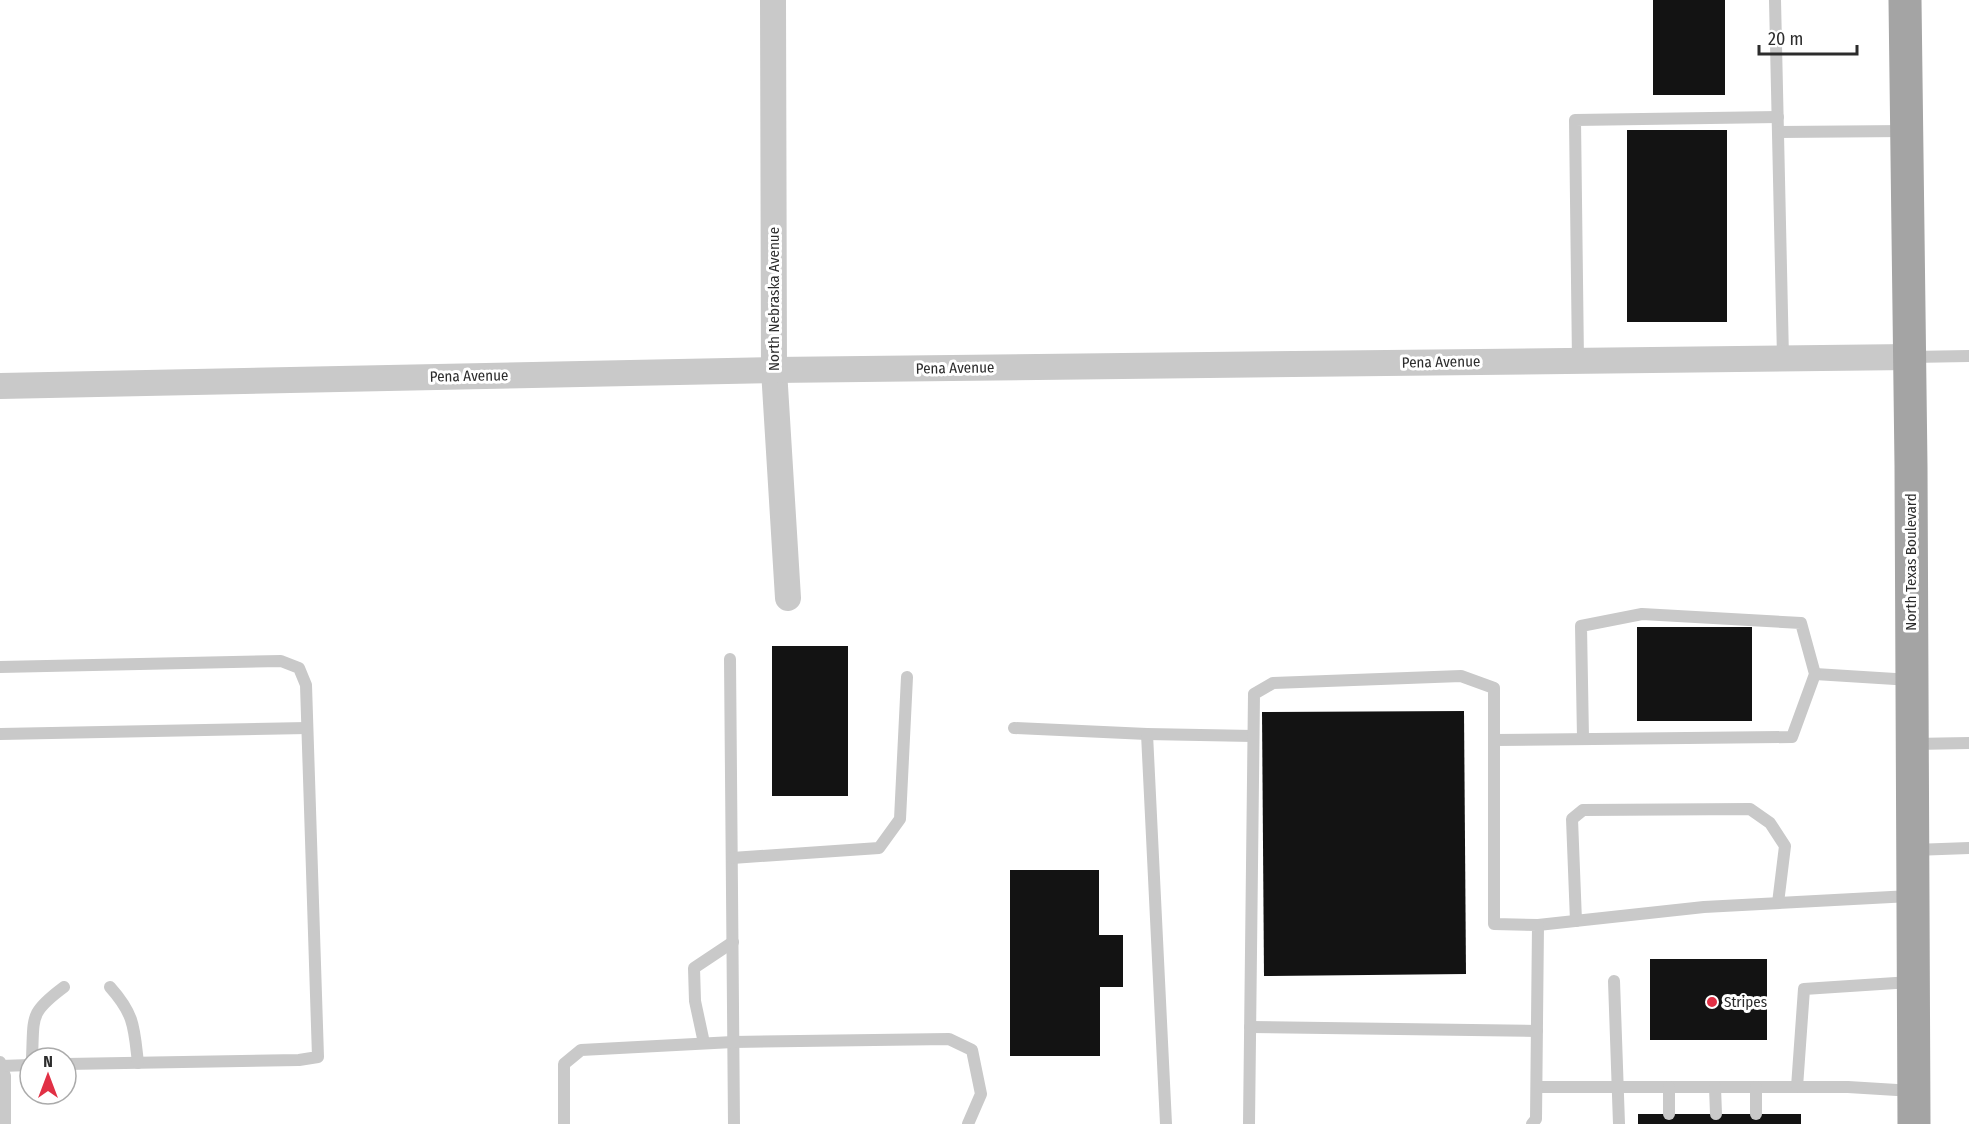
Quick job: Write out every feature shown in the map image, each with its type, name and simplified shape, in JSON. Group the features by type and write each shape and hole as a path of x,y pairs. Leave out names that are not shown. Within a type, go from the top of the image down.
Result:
{"main road":[{"name":"North Texas Boulevard","path":"1905,0 1910,357 1914,1124"}],"street":[{"name":"North Nebraska Avenue","path":"773,0 774,370 788,598"},
{"name":"Pena Avenue","path":"0,386 774,370 1910,357"}],"lane":[{"path":"1775,0 1783,358"},
{"path":"1578,361 1575,120 1778,117"},
{"path":"1779,132 1907,131"},
{"path":"1910,357 1969,356"},
{"path":"1494,740 1792,737 1815,674 1801,623 1642,614 1581,626 1583,738"},
{"path":"730,659 734,1124"},
{"path":"0,667 281,662 299,668 306,685 318,1057 299,1060 78,1065"},
{"path":"1815,674 1912,680"},
{"path":"1249,1124 1254,694 1273,683 1461,675 1494,688 1494,924 1538,926 1704,906 1913,896"},
{"path":"732,858 879,848 900,819 907,677"},
{"path":"0,734 307,728"},
{"path":"1014,728 1253,736"},
{"path":"1148,734 1166,1124"},
{"path":"1912,744 1969,743"},
{"path":"1576,921 1572,819 1583,810 1750,809 1770,823 1785,846 1778,903"},
{"path":"1913,850 1969,848"},
{"path":"1532,1124 1536,1119 1538,926"},
{"path":"704,1043 695,1001 694,968 733,942"},
{"path":"1614,981 1619,1124"},
{"path":"1797,1087 1804,989 1913,982"},
{"path":"33,1046 34,1017 43,1003 64,987"},
{"path":"110,987 125,1004 134,1024 138,1063"},
{"path":"1250,1027 1537,1031"},
{"path":"564,1124 564,1064 581,1050 733,1042 949,1039 972,1050 981,1094 968,1124"},
{"path":"5,1124 5,1076 1,1064 18,1065"},
{"path":"1536,1087 1848,1087 1914,1091"},
{"path":"1669,1087 1669,1114"},
{"path":"1715,1087 1716,1114"},
{"path":"1756,1087 1756,1114"}],"building":[{"path":"1653,0 1725,0 1725,95 1653,95"},
{"path":"1627,130 1727,130 1727,322 1627,322"},
{"path":"1637,627 1752,627 1752,721 1637,721"},
{"path":"772,646 848,646 848,796 772,796"},
{"path":"1464,711 1466,974 1264,976 1262,712"},
{"path":"1010,870 1099,870 1099,935 1123,935 1123,987 1100,987 1100,1056 1010,1056"},
{"path":"1650,959 1767,959 1767,1040 1650,1040"},
{"path":"1638,1114 1801,1114 1801,1124 1638,1124"}],"place":[{"name":"Stripes","path":"1712,1002"}]}
